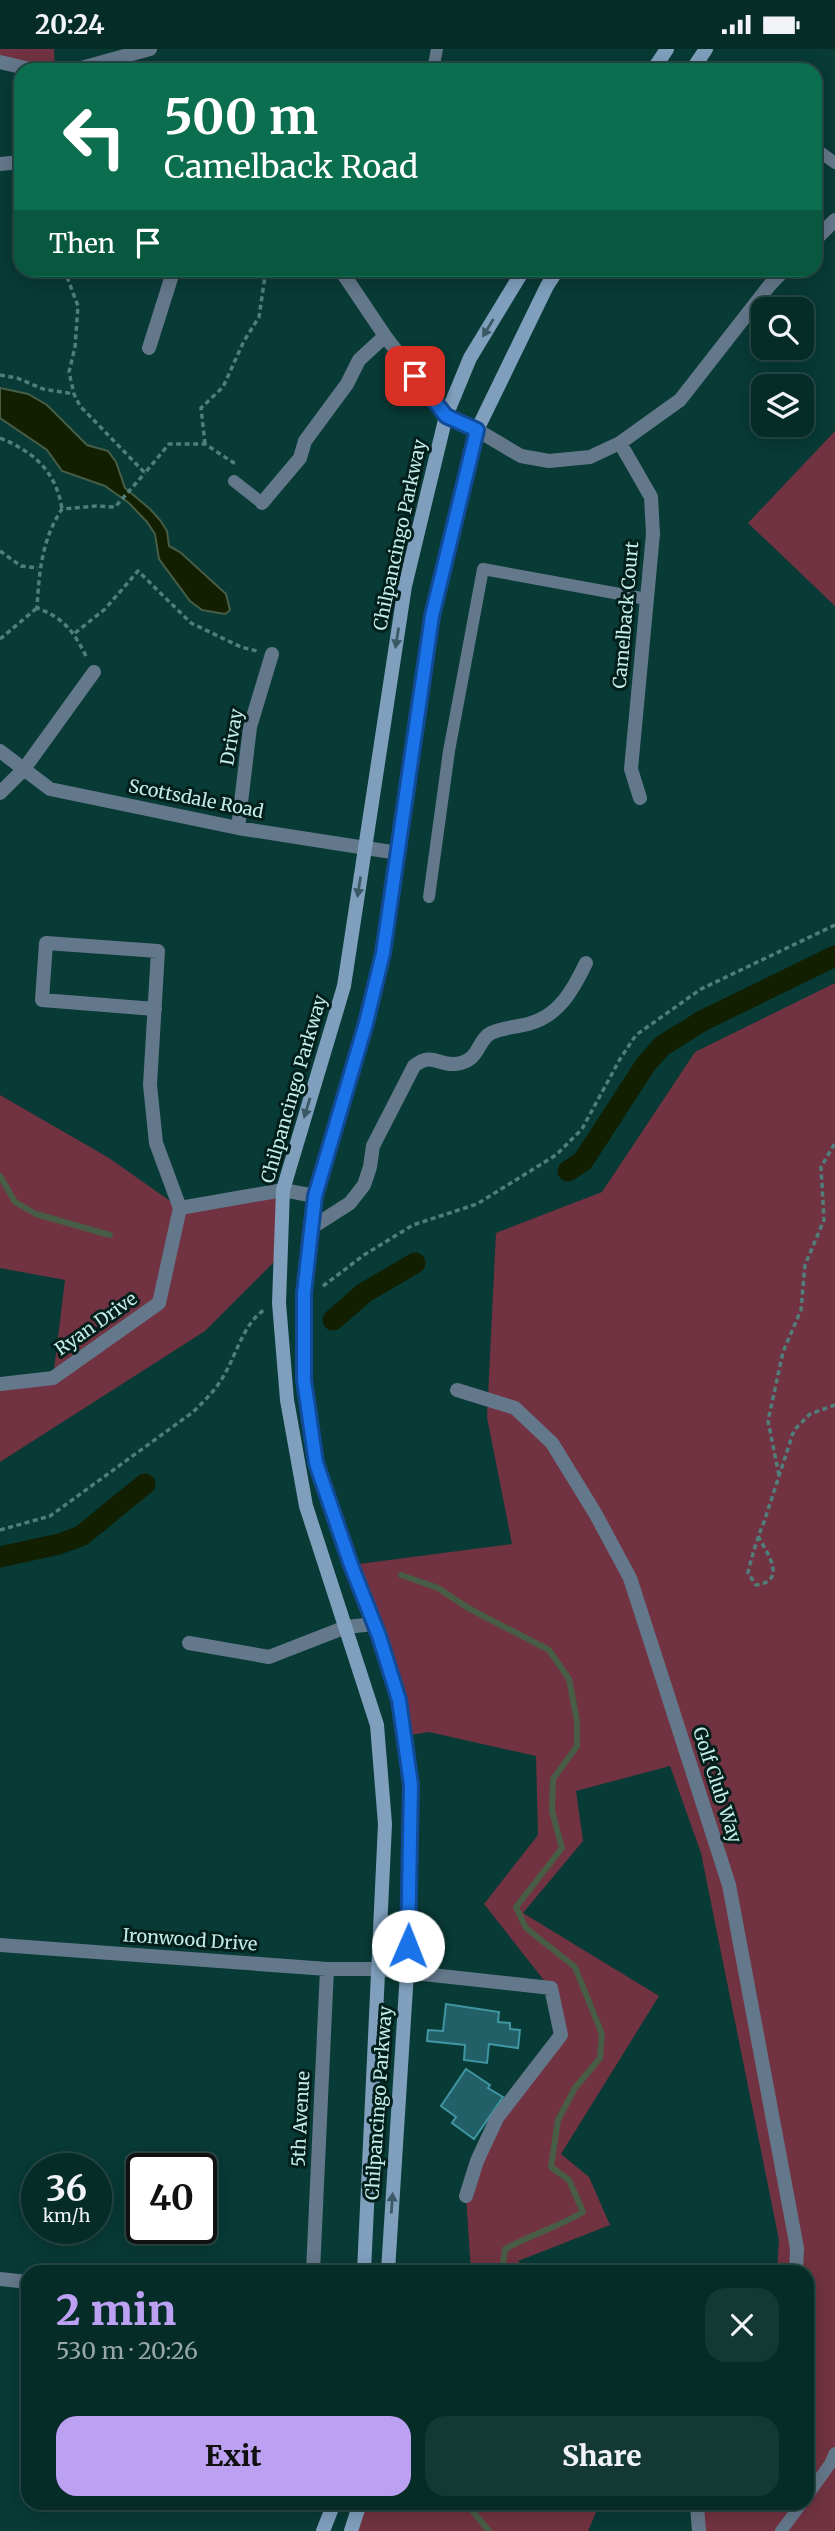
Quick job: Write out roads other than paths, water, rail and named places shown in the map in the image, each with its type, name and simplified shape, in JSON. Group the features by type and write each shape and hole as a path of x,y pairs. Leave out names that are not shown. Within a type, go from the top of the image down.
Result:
{"street":[{"path":"99,63 150,49"},
{"path":"822,233 835,220"},
{"path":"149,348 171,277"},
{"path":"345,277 385,336 446,416 477,430 521,456 549,461 590,457 620,443 680,400 777,277"},
{"name":"Chilpancingo Parkway","path":"364,2265 385,1824 377,1725 306,1506 287,1401 279,1303 283,1190 344,986 405,586 446,416 470,358 519,277"},
{"name":"Chilpancingo Parkway","path":"388,2265 407,1972 411,1785 399,1700 316,1463 304,1380 304,1293 315,1196 366,1023 383,953 432,616 477,430 553,277"},
{"path":"262,503 300,458 305,441 347,384 359,359 385,336"},
{"name":"Camelback Court","path":"620,443 651,497 653,534 631,769 640,798"},
{"name":"Drivay","path":"238,828 250,727 272,654"},
{"path":"0,793 24,769 94,672"},
{"name":"Scottsdale Road","path":"0,751 50,789 238,828 398,853"},
{"path":"155,1009 42,1000 46,943 158,951 155,1009 150,1085 156,1143 180,1208 283,1190 315,1196"},
{"path":"311,1228 350,1203 364,1185 373,1146 414,1066 422,1060 432,1059 455,1064 469,1059 479,1051 484,1038 491,1033 533,1023 559,1008 574,988 586,963"},
{"name":"Ryan Drive","path":"0,1384 53,1378 159,1303 180,1208"},
{"name":"Golf Club Way","path":"457,1390 515,1408 552,1443 595,1513 630,1578 729,1885 797,2248 796,2265"},
{"path":"189,1643 268,1657 346,1627 374,1624"},
{"name":"Ironwood Drive","path":"0,1945 327,1969 377,1969 551,1987 561,2035 497,2118 466,2196"},
{"name":"5th Avenue","path":"313,2265 327,1969"},
{"path":"0,2279 21,2281"},
{"path":"323,2531 331,2510"},
{"path":"351,2531 358,2510"},
{"path":"697,2510 699,2531"}],"lane":[{"path":"234,481 262,503"},
{"path":"429,897 449,751 483,569 647,599"},
{"path":"814,2486 835,2453"},
{"path":"781,2531 797,2510"}],"waterway":[{"path":"568,1171 583,1161 646,1064 662,1046 702,1021 835,956"},
{"path":"0,1176 15,1202 36,1214 110,1235"},
{"path":"333,1320 364,1293 415,1263"},
{"path":"0,1557 59,1544 81,1536 145,1484"},
{"path":"401,1575 438,1588 468,1608 549,1650 569,1679 577,1721 577,1746 553,1779 552,1811 562,1848 516,1907 526,1928 575,1967 602,2034 600,2058 575,2088 558,2120 551,2167 569,2180 583,2212 505,2249 503,2265"},
{"path":"472,2510 489,2531"}]}
